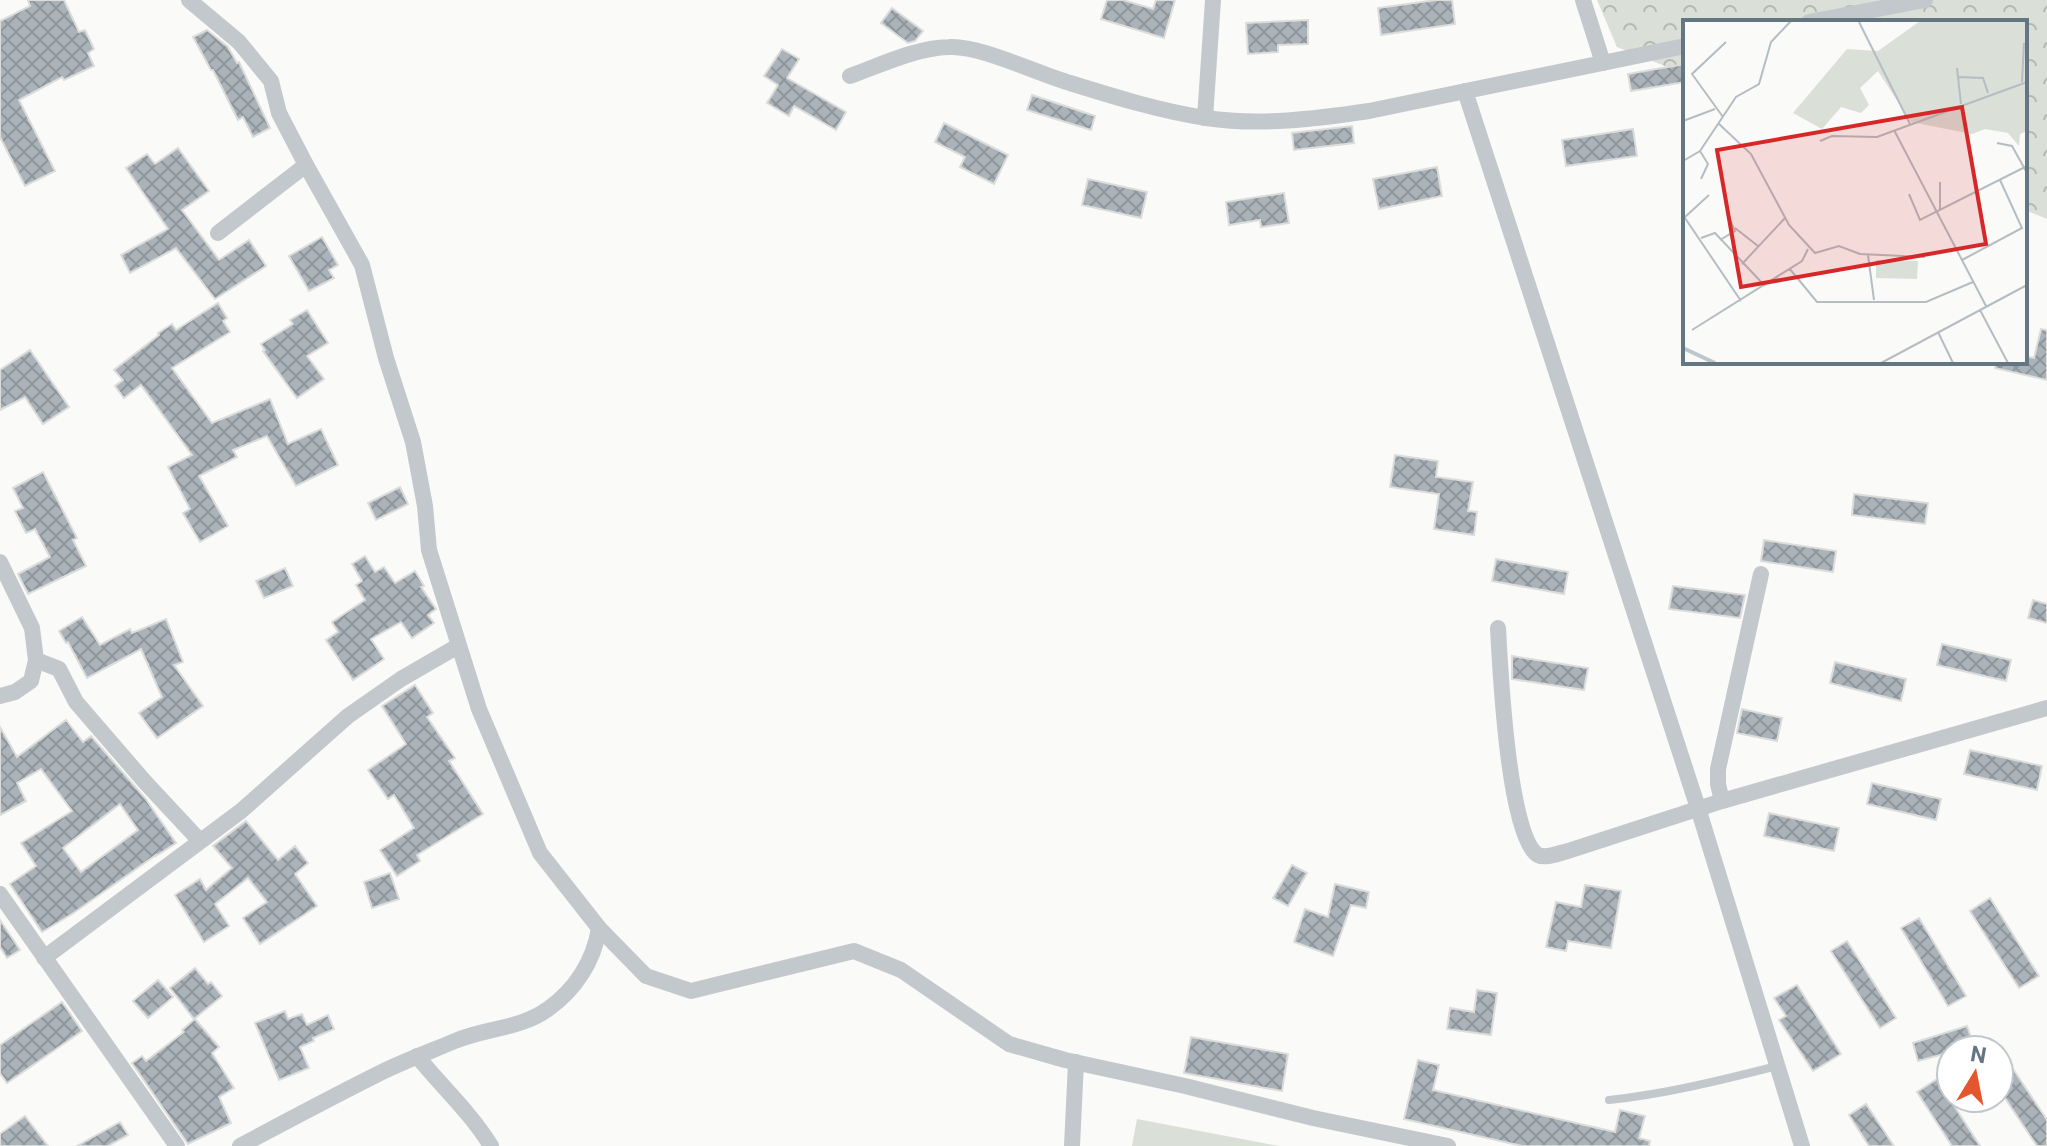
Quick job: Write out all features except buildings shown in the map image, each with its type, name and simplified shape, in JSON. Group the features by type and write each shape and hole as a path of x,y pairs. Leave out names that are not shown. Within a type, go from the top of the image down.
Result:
{"street":[{"path":"189,0 239,42 271,81 279,113 362,265 386,358 413,442 425,506 429,550 479,709 540,853 599,928 646,976 691,991 854,951 901,970 1009,1044 1313,1118 1448,1146"},
{"path":"1205,118 1213,0"},
{"path":"1583,0 1603,63"},
{"path":"1820,20 1925,0"},
{"path":"850,76 928,49 951,46 1157,108 1205,118 1253,122 1316,119 1381,108 1683,46"},
{"path":"1465,91 1698,808 1802,1146"},
{"path":"218,233 306,165"},
{"path":"0,562 32,628 36,660 31,681 15,692 0,696"},
{"path":"1722,801 1718,769 1761,574"},
{"path":"1498,628 1509,758 1520,821 1536,853 1547,856 1698,808 2047,708"},
{"path":"44,958 241,811 348,716 401,679 458,646"},
{"path":"36,660 59,669 76,702 200,841"},
{"path":"0,894 177,1146"},
{"path":"240,1146 417,1056 471,1034 523,1022 549,1009 581,976 594,953 599,928"},
{"path":"417,1056 474,1121 491,1146"},
{"path":"1072,1146 1076,1062"}],"lane":[{"path":"1609,1100 1721,1080 1777,1066"}],"green space":[{"path":"1597,0 2047,0 2047,219 2027,211 2027,20 1683,20 1683,73 1617,47"},
{"path":"1137,1119 1279,1146 1132,1146"}]}
